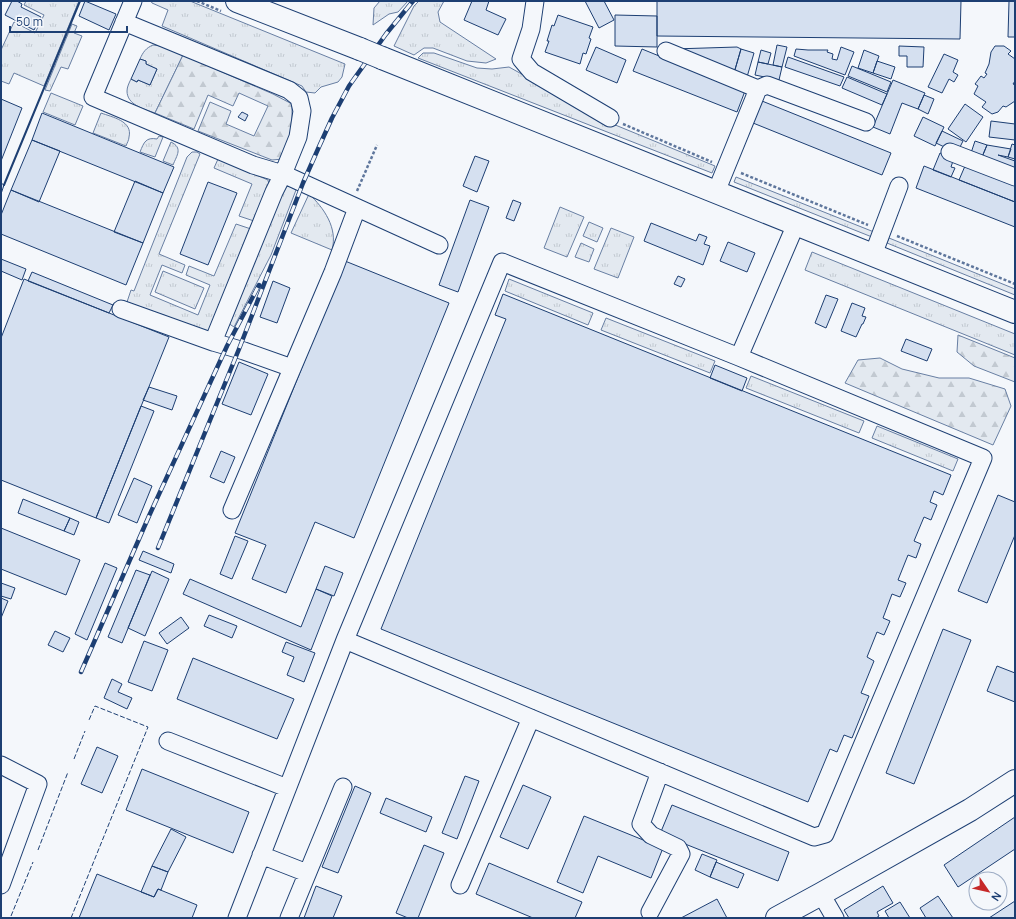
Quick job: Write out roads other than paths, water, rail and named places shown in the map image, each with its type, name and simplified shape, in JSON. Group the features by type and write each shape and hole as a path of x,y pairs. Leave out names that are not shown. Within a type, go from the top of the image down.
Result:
{"main road":[{"path":"237,1 1015,312"},
{"path":"777,918 970,810 1015,781"}],"street":[{"path":"133,1 93,97 253,166 283,174 439,245"},
{"path":"535,1 531,29 521,59 532,72 610,118"},
{"path":"124,22 289,90 299,98 302,111 298,137 213,342"},
{"path":"666,51 758,89"},
{"path":"716,192 758,89 767,85 866,122"},
{"path":"950,152 1015,176"},
{"path":"873,255 899,186"},
{"path":"232,510 333,272 354,206"},
{"path":"738,357 796,224"},
{"path":"237,918 344,640 502,262 983,458 825,834 814,837 344,640"},
{"path":"121,309 292,368"},
{"path":"460,885 531,718"},
{"path":"168,741 287,788"},
{"path":"1,765 38,784 1,885"},
{"path":"650,912 681,854 678,848 651,835 641,824 660,772"},
{"path":"289,918 343,787"},
{"path":"261,856 307,873"},
{"path":"821,894 835,918"}],"railway":[{"path":"158,548 239,349 303,183 332,118 349,86 386,34 413,1"},
{"path":"81,672 149,516 227,346 259,285"}]}
